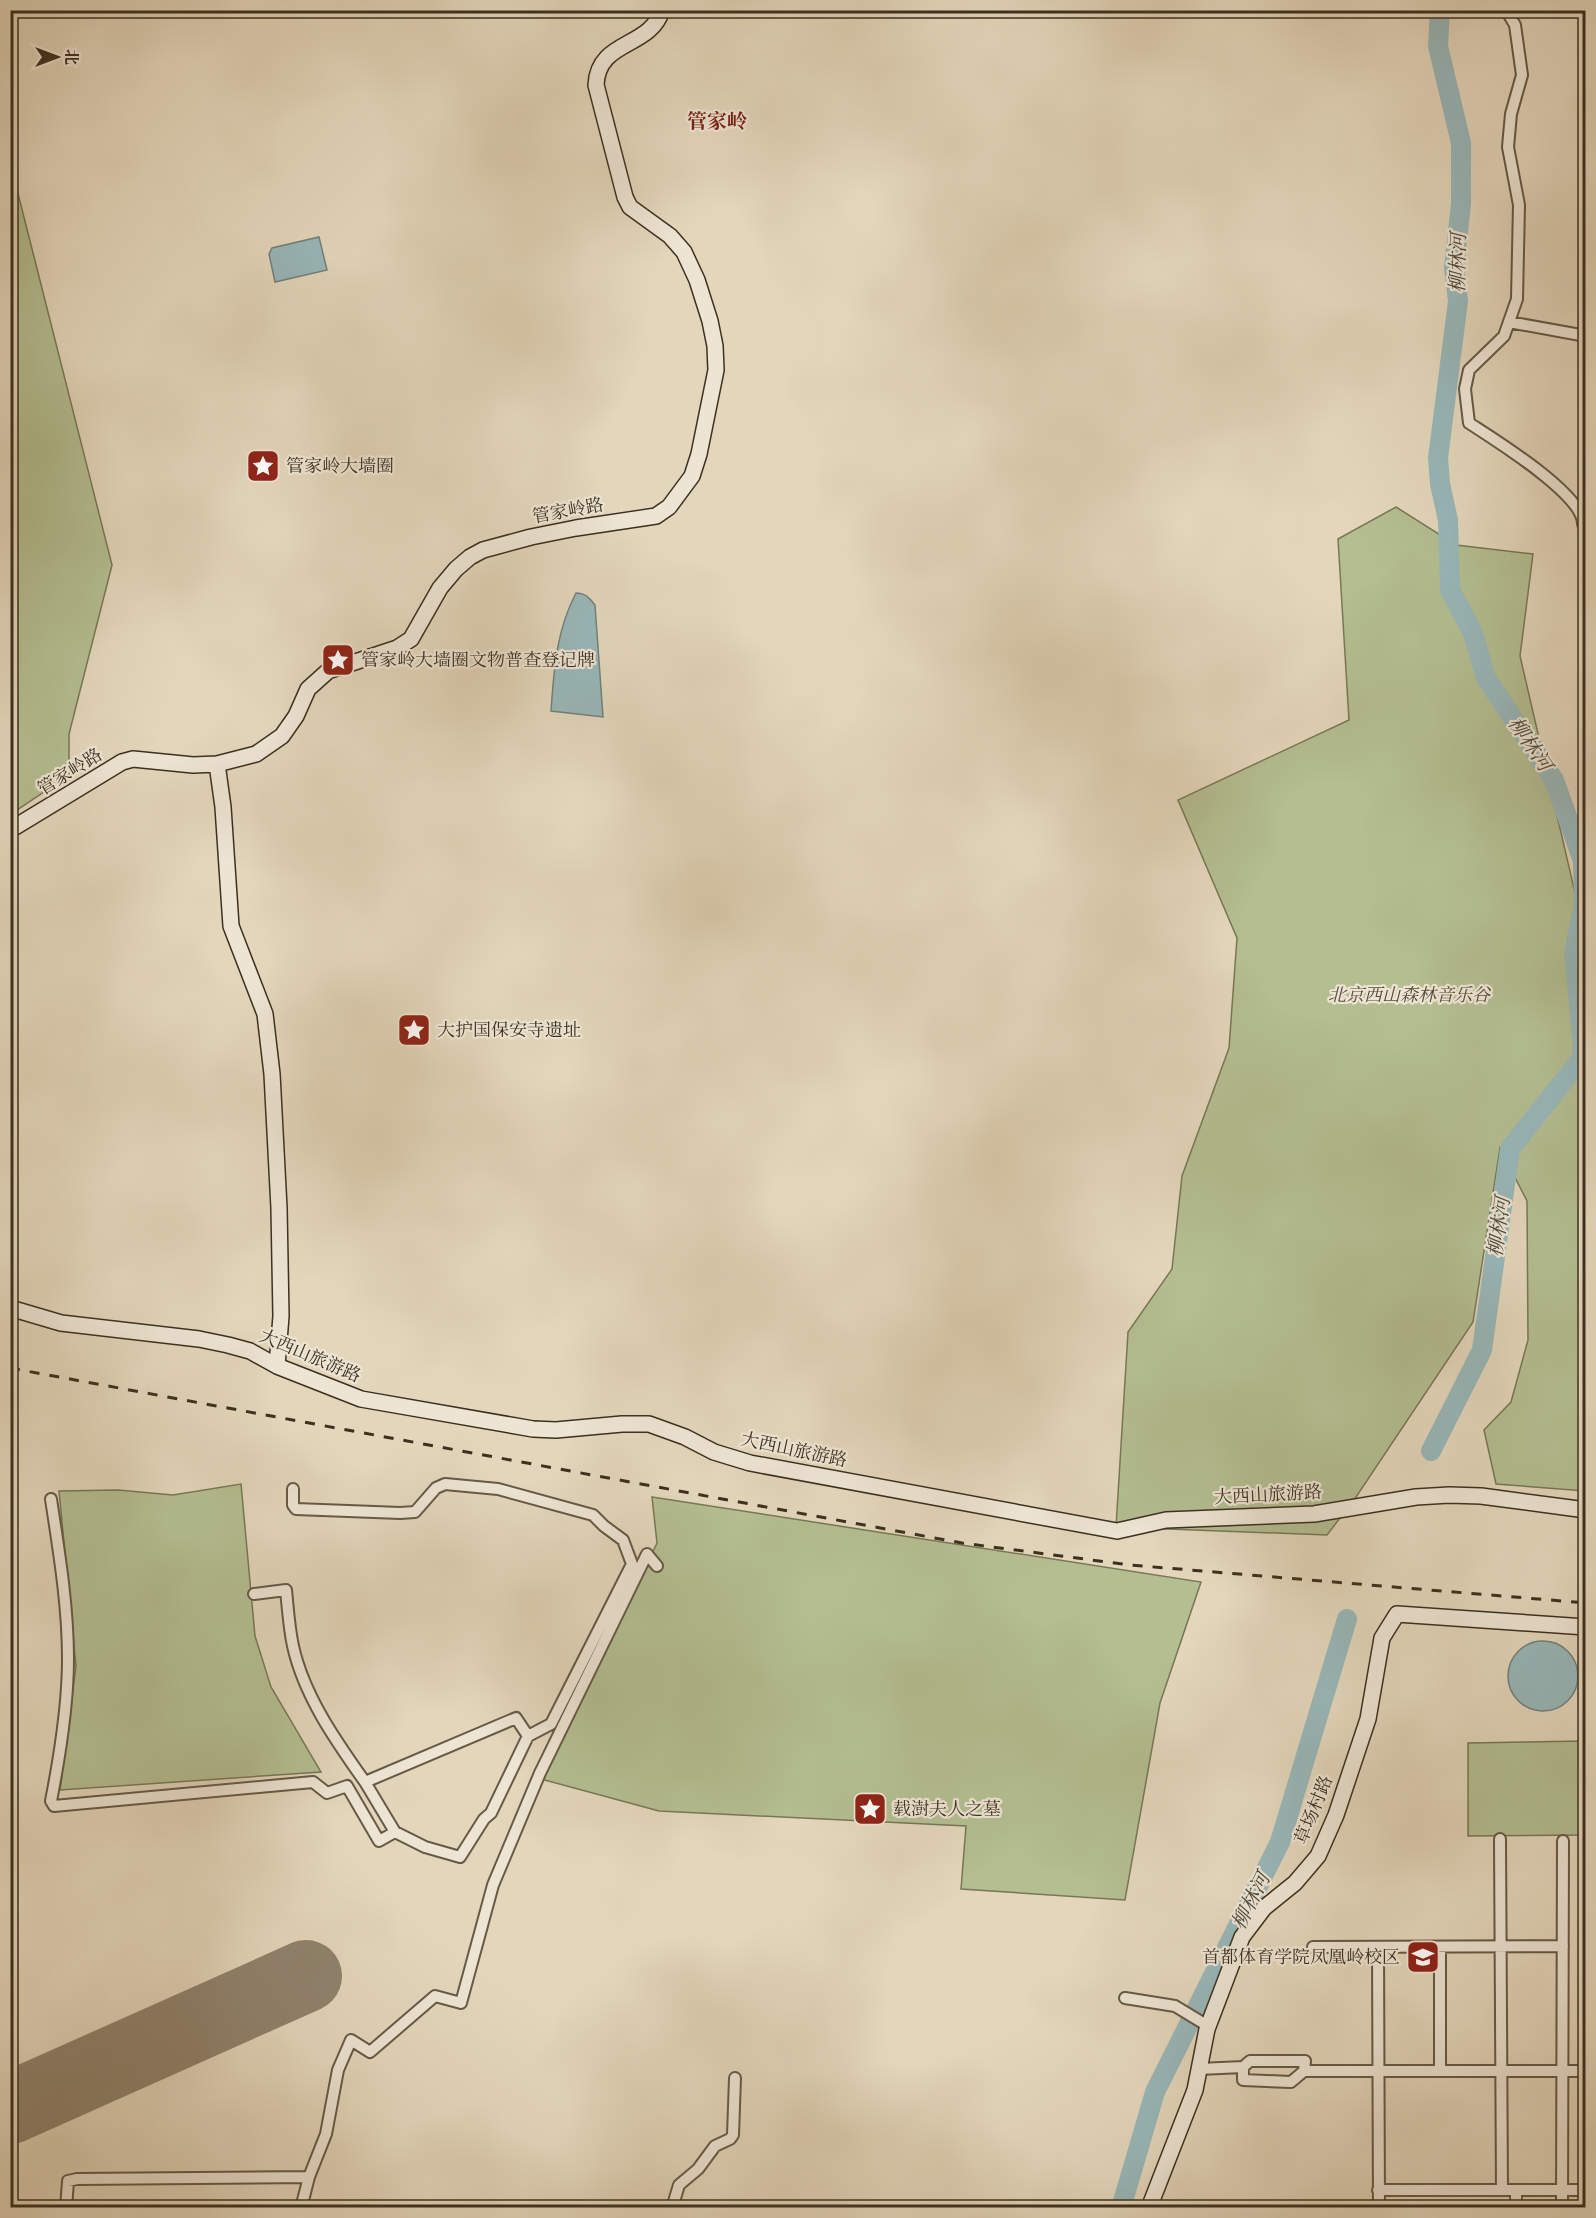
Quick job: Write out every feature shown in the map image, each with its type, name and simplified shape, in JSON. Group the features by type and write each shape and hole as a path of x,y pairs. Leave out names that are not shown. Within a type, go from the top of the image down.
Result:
{"street":[{"name":"管家岭路","path":"10,830 42,813 122,762 133,759 193,765 217,764 256,754 282,736 297,716 308,689 328,671 397,648 411,639 440,588 456,569 483,550 576,528 656,516 669,507 692,476 699,454 716,370 715,346 697,280 684,252 670,236 630,207 625,197 596,85 596,76 604,60 616,48 653,29 662,10"},
{"path":"1506,10 1515,25 1522,75 1511,114 1508,147 1519,205 1517,299 1504,336 1469,370 1465,389 1470,423 1526,461 1569,497 1583,516 1583,524"},
{"path":"1509,322 1586,336"},
{"path":"217,764 224,807 231,926 265,1014 272,1074 281,1316 277,1366"},
{"name":"大西山旅游路","path":"10,1308 61,1323 199,1339 228,1345 250,1351 277,1366 361,1399 390,1405 533,1429 556,1430 649,1424 685,1437 714,1452 750,1463 1117,1531 1166,1520 1314,1514 1416,1497 1449,1495 1481,1496 1586,1510"},
{"path":"254,1594 286,1590 293,1648 309,1690 332,1735 365,1782 395,1832 425,1847 460,1857 484,1819 491,1813 528,1736 551,1724 632,1564 623,1540 593,1515 498,1489 445,1484 436,1488 415,1512 400,1513 296,1509 293,1505 293,1489"},
{"path":"51,1499 65,1588 68,1660 62,1743 51,1801 54,1806 313,1782 327,1793 347,1786 379,1841 395,1832"},
{"path":"301,2208 309,2177 326,2134 338,2070 351,2040 370,2052 435,1996 460,2003 493,1885 540,1773 647,1554 657,1566"},
{"name":"草场村路","path":"1149,2208 1195,2090 1205,2024 1242,1937 1264,1908 1295,1883 1318,1856 1336,1815 1368,1719 1382,1638 1397,1614 1586,1627"},
{"path":"365,1782 516,1718 528,1736"},
{"path":"1500,1839 1502,2190"},
{"path":"1562,2208 1563,1841"},
{"path":"1313,1947 1563,1947"},
{"path":"1378,1947 1379,2208"},
{"path":"1440,1947 1440,2071"},
{"path":"1125,1998 1175,2006 1205,2024"},
{"path":"1199,2069 1243,2067 1250,2061 1305,2061 1304,2071"},
{"path":"1243,2067 1244,2080 1291,2082 1304,2071 1586,2071"},
{"path":"672,2208 679,2185 698,2169 715,2146 730,2139 733,2135 735,2078"},
{"path":"66,2208 68,2181 77,2179 309,2177"},
{"path":"1378,2190 1586,2190"},
{"path":"1516,2190 1516,2208"}],"green space":[{"path":"10,162 112,565 69,734 69,775 11,814"},
{"name":"北京西山森林音乐谷","path":"1396,507 1456,545 1533,554 1520,656 1582,923 1585,964 1585,1491 1496,1484 1484,1430 1511,1402 1528,1340 1527,1201 1500,1148 1473,1322 1356,1497 1327,1535 1116,1527 1128,1332 1172,1269 1182,1176 1229,1048 1237,938 1178,800 1349,720 1338,539"},
{"path":"241,1484 255,1636 271,1687 321,1772 60,1790 76,1666 59,1491 118,1490 173,1495"},
{"path":"652,1497 1201,1582 1160,1703 1125,1900 961,1889 966,1826 659,1811 541,1779 657,1543"},
{"path":"1585,1741 1585,1835 1468,1836 1468,1743"},
{"path":"1183,2201 1369,2201 1369,2207 1180,2207"}],"water":[{"path":"319,237 327,270 275,282 269,254 272,248"},
{"path":"576,593 587,596 595,605 603,717 551,711 560,636"},
{"path":"1543,1641 1556,1644 1568,1651 1575,1663 1578,1676 1575,1689 1568,1701 1556,1708 1543,1711 1530,1708 1518,1701 1511,1689 1508,1676 1511,1663 1518,1651 1530,1644"}],"waterway":[{"name":"柳林河","path":"1431,1451 1482,1350 1510,1149 1581,1059 1583,1046 1574,952 1584,904 1583,861 1554,780 1486,678 1473,633 1450,590 1448,520 1440,484 1438,458 1458,301 1454,268 1461,204 1461,143 1438,46 1440,10"},
{"name":"柳林河","path":"1121,2208 1155,2092 1280,1842 1347,1619"}],"runway":[{"path":"10,2108 306,1976"}],"railway":[{"path":"10,1368 962,1543 1130,1565 1586,1603"}],"place":[{"name":"管家岭大墙圈","path":"263,466"},
{"name":"管家岭大墙圈文物普查登记牌","path":"338,660"},
{"name":"大护国保安寺遗址","path":"414,1030"},
{"name":"载澍夫人之墓","path":"870,1809"},
{"name":"首都体育学院凤凰岭校区","path":"1423,1957"}],"district":[{"name":"管家岭","path":"717,121"}]}
